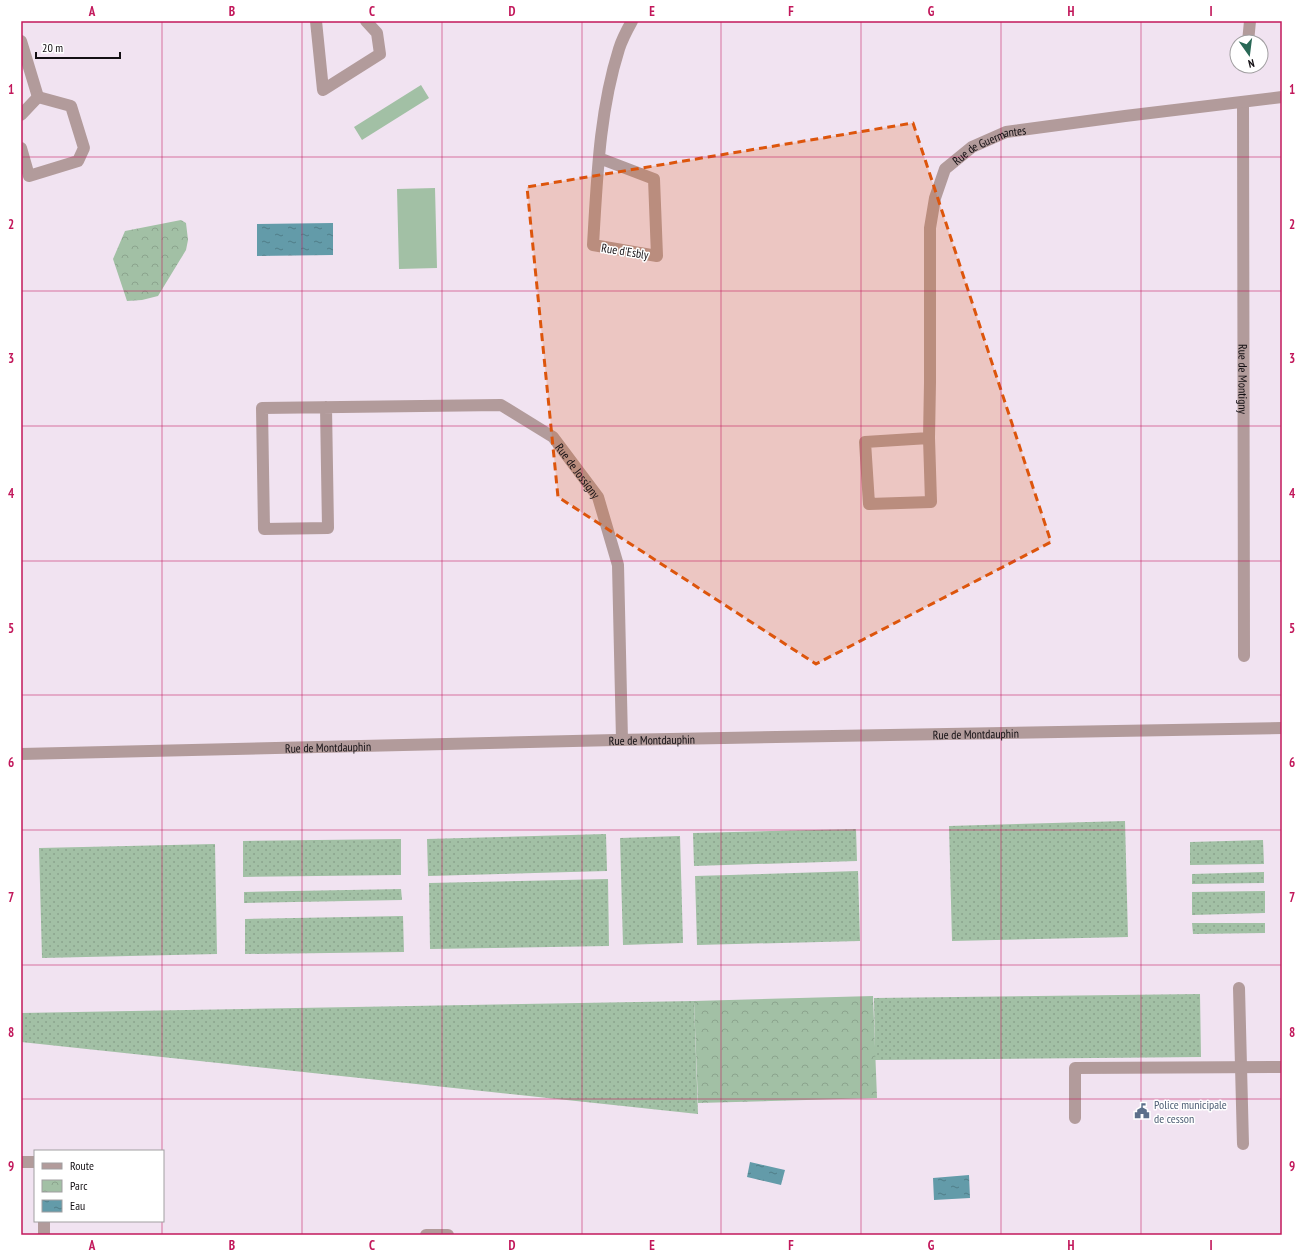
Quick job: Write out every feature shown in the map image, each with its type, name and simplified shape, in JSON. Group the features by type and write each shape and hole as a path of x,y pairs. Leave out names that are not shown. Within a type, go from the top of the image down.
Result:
{"street":[{"path":"316,21 323,90 380,54 377,33 366,21"},
{"name":"Rue d'Esbly","path":"599,158 654,179 657,256 593,245 599,158 608,93 620,48 632,21"},
{"path":"1249,34 1250,21"},
{"path":"21,41 38,97"},
{"path":"21,115 38,97"},
{"path":"21,148 30,176 78,161 84,148 71,106 38,97"},
{"name":"Rue de Guermantes","path":"929,438 865,442 868,504 930,502 930,228 935,198 946,169 972,147 1006,132 1282,97"},
{"name":"Rue de Montigny","path":"1243,102 1244,656"},
{"name":"Rue de Jossigny","path":"326,406 328,528 264,529 262,408 326,406 501,404 553,437 598,497 618,565 622,740"},
{"name":"Rue de Montdauphin","path":"21,754 622,740 1282,728"},
{"path":"1239,988 1243,1144"},
{"path":"1076,1118 1075,1068 1282,1068"},
{"path":"21,1162 34,1162"},
{"path":"44,1222 44,1235"},
{"path":"426,1235 448,1235"}],"highlighted area":[{"path":"913,123 1051,542 816,664 558,497 527,187"}],"green space":[{"path":"421,85 429,98 362,140 354,127"},
{"path":"435,188 437,268 399,269 397,189"},
{"path":"181,220 186,223 188,240 186,250 158,296 142,300 127,301 113,259 125,231"},
{"path":"1125,821 1128,937 952,941 949,826"},
{"path":"856,829 857,861 694,866 693,833"},
{"path":"606,834 607,871 428,876 427,839"},
{"path":"680,836 683,943 623,945 620,838"},
{"path":"401,839 401,875 243,877 243,841"},
{"path":"1263,840 1264,864 1190,865 1190,842"},
{"path":"215,844 217,954 42,958 39,848"},
{"path":"858,871 860,941 697,945 695,876"},
{"path":"1264,872 1264,883 1192,884 1192,874"},
{"path":"608,879 609,946 430,949 429,883"},
{"path":"401,889 402,900 244,903 244,892"},
{"path":"1265,891 1265,913 1192,915 1192,892"},
{"path":"403,916 404,952 245,954 245,919"},
{"path":"1192,923 1265,923 1265,933 1193,934"},
{"path":"1200,994 1201,1057 875,1060 874,998"},
{"path":"873,996 877,1098 698,1103 694,1001"},
{"path":"694,1001 698,1114 21,1042 21,1013"}],"water":[{"path":"333,223 333,255 257,256 257,224"},
{"path":"750,1162 785,1170 781,1185 747,1177"},
{"path":"969,1175 970,1198 934,1200 933,1178"}],"place":[{"name":"Police municipale de cesson","path":"1142,1111"}]}
